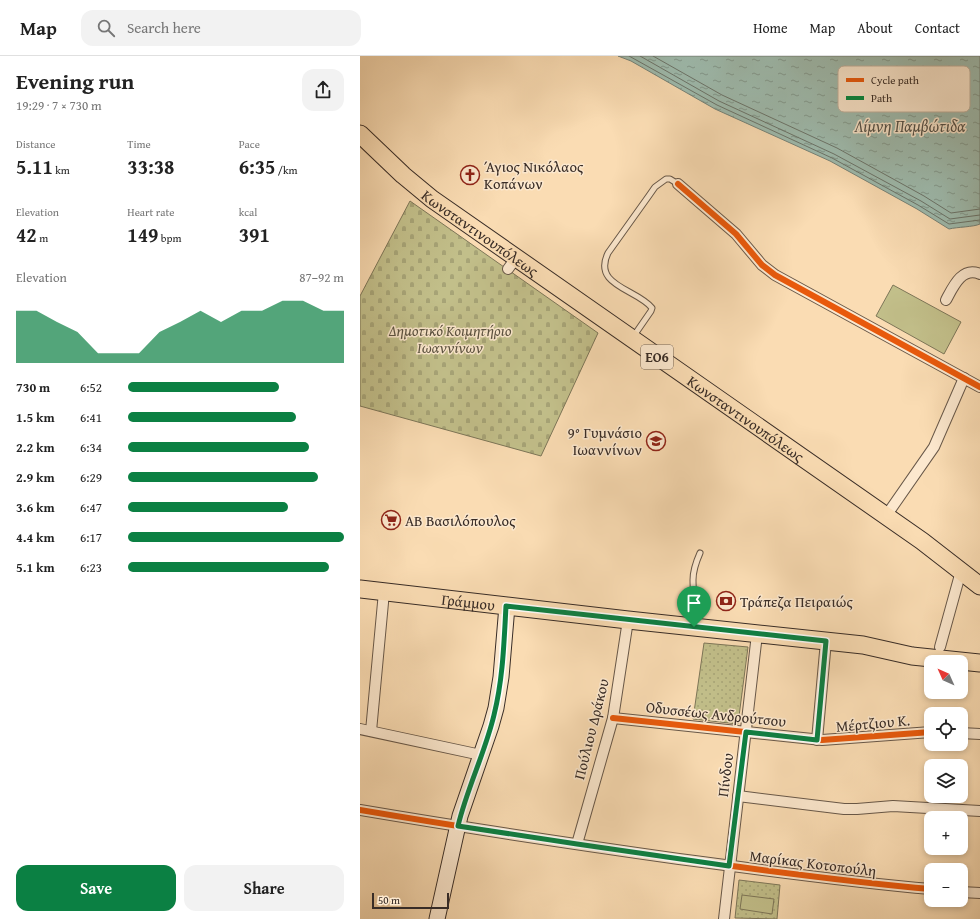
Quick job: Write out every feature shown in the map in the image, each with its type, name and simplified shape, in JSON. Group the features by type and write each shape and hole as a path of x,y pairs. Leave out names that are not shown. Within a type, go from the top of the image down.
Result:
{"main road":[{"name":"Κωνσταντινουπόλεως","path":"360,134 393,166 512,264 631,339 941,554 980,586"},
{"name":"Γράμμου","path":"360,589 863,645 912,645 980,651"},
{"name":"Γράμμου","path":"863,645 912,656 980,663"}],"street":[{"path":"678,184 736,234 762,265 775,275 980,387"},
{"path":"946,300 956,281 962,276 973,272 980,274"},
{"path":"886,516 934,447 964,378"},
{"path":"940,647 961,571"},
{"path":"371,731 384,592"},
{"path":"437,919 458,826 468,790 494,716 500,686 506,606"},
{"name":"Πούλιου Δράκου","path":"577,844 613,718 628,620"},
{"name":"Πίνδου","path":"724,919 757,634"},
{"path":"817,740 826,641"},
{"name":"Οδυσσέως Ανδρούτσου","path":"613,718 817,740"},
{"path":"360,729 481,755"},
{"name":"Μέρτζιου Κ.","path":"817,740 924,732"},
{"path":"968,733 980,734"},
{"path":"738,796 844,809 893,806 980,811"},
{"name":"Μαρίκας Κοτοπούλη","path":"360,810 729,866 833,880 924,888"},
{"path":"968,892 980,893"}],"lane":[{"path":"631,339 652,308 612,281 604,269 605,259 608,252 655,187 666,179 670,179 678,184"},
{"path":"694,627 696,605 693,580 694,569 700,553"}],"green space":[{"name":"Δημοτικό Κοιμητήριο Ιωαννίνων","path":"410,201 598,333 541,456 360,406 360,296"},
{"path":"893,285 961,322 944,354 876,316"},
{"path":"704,643 748,647 738,724 693,719"},
{"path":"739,880 780,885 777,919 735,918"},
{"path":"742,895 774,899 772,914 740,909"}],"water":[{"name":"Λίμνη Παμβώτιδα","path":"618,56 980,56 980,224 949,229 917,209 830,161 715,109 631,61"}],"marked path":[{"path":"817,740 826,641"}],"cycle path":[{"path":"678,184 736,234 762,265 775,275 980,387"},
{"path":"613,718 822,740 924,733"},
{"path":"360,810 520,836 679,859 836,879 924,888"}],"place":[{"name":"Άγιος Νικόλαος Κοπάνων","path":"470,175"},
{"name":"9° Γυμνάσιο Ιωαννίνων","path":"656,441"},
{"name":"ΑΒ Βασιλόπουλος","path":"391,520"},
{"name":"Τράπεζα Πειραιώς","path":"726,601"}],"route":[{"path":"506,606 694,627 826,641 817,740 746,732 729,866 458,826 468,790 494,716 501,677 506,606"}]}
